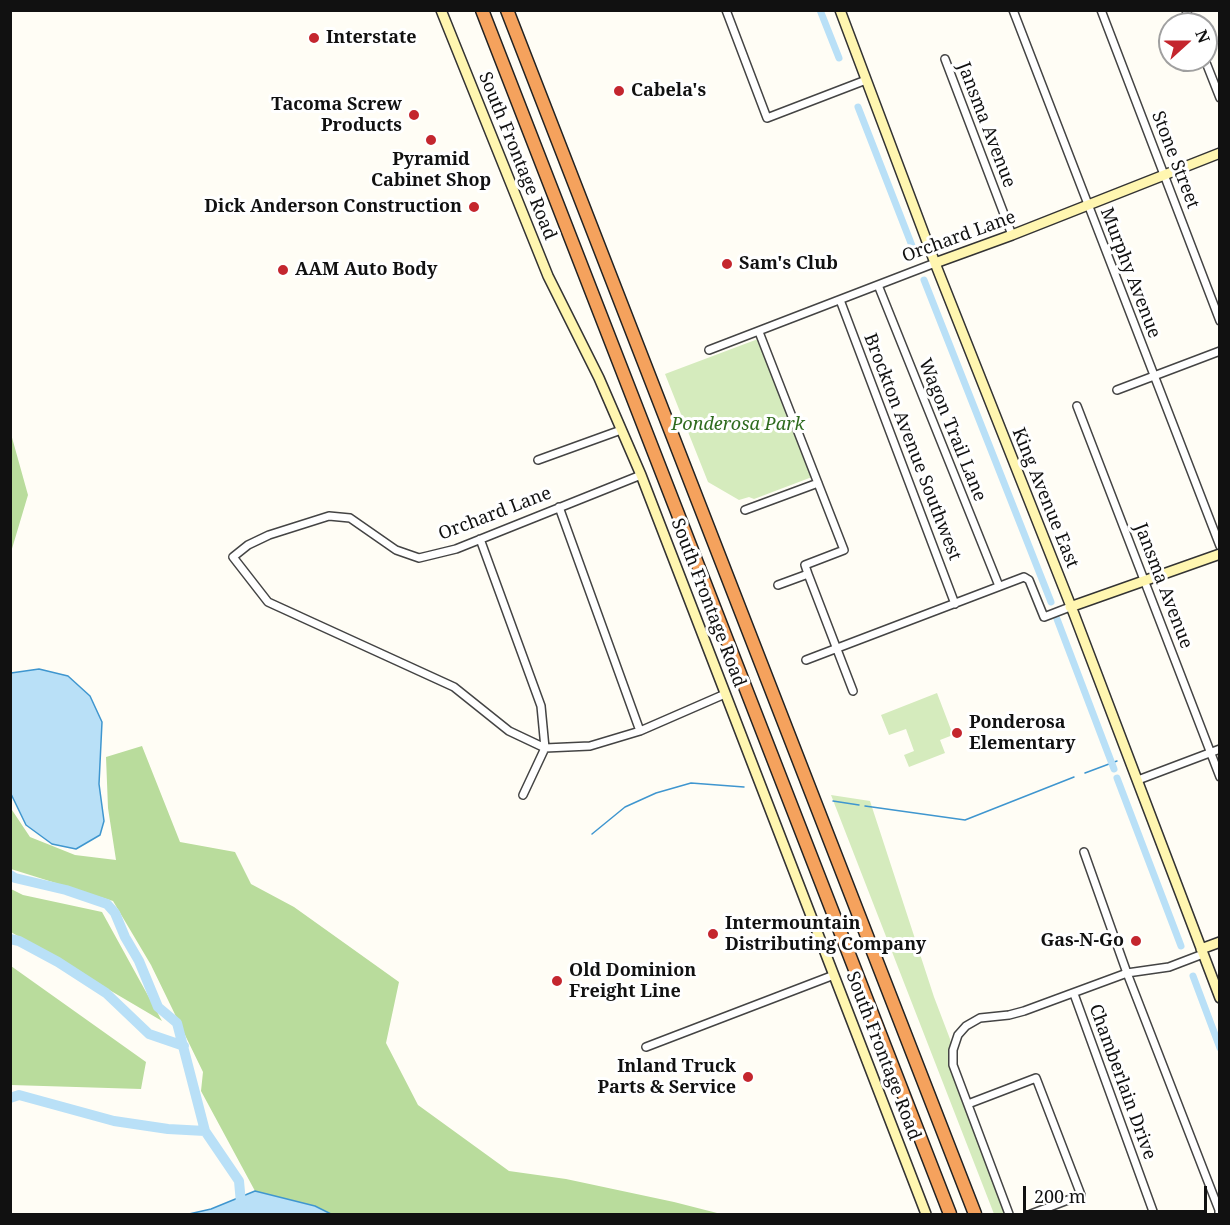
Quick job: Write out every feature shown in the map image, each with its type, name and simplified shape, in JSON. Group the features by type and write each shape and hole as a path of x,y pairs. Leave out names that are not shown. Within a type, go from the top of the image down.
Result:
{"highway":[{"path":"476,10 509,80"},
{"path":"482,10 950,1215"},
{"path":"507,10 975,1215"},
{"path":"514,10 532,75"}],"main road":[{"name":"South Frontage Road","path":"441,10 548,276 598,378 640,476 926,1215"},
{"name":"King Avenue East","path":"840,10 935,263 1138,780 1220,998"},
{"name":"Orchard Lane","path":"935,263 1220,153"},
{"path":"1070,606 1220,554"},
{"path":"1202,952 1220,942"}],"street":[{"path":"726,10 767,118 866,80"},
{"name":"Murphy Avenue","path":"1013,10 1220,546"},
{"name":"Stone Street","path":"1101,10 1220,321"},
{"name":"Jansma Avenue","path":"945,59 1012,235"},
{"path":"1210,72 1220,98"},
{"name":"Orchard Lane","path":"709,350 935,263"},
{"name":"Wagon Trail Lane","path":"878,285 999,586"},
{"name":"Brockton Avenue Southwest","path":"840,300 955,604"},
{"path":"759,332 844,550 805,565 853,691"},
{"path":"1117,390 1220,351"},
{"name":"Jansma Avenue","path":"1077,406 1220,777"},
{"path":"537,460 621,430"},
{"name":"Orchard Lane","path":"545,748 509,731 454,687 268,602 233,557 248,544 269,535 329,516 350,518 396,550 419,558 456,549 640,476"},
{"path":"745,510 818,483"},
{"path":"559,507 640,731"},
{"path":"480,539 541,705 545,748 523,795"},
{"path":"778,585 808,574"},
{"path":"806,660 1024,577 1029,580 1044,616 1070,606"},
{"path":"545,748 590,746 640,731 725,694"},
{"path":"1138,780 1220,749"},
{"path":"1084,852 1127,973 1195,1137 1219,1215"},
{"path":"1009,1215 953,1065 953,1050 958,1035 966,1026 980,1018 1024,1011 1127,973 1169,967 1202,952"},
{"path":"646,1047 834,975"},
{"name":"Chamberlain Drive","path":"1074,994 1154,1215"},
{"path":"968,1104 1036,1078 1081,1195 1031,1215"}],"green space":[{"name":"Ponderosa Park","path":"758,339 812,477 754,499 749,497 739,500 708,482 665,374"},
{"path":"11,434 28,495 10,552"},
{"path":"937,693 953,735 940,740 945,753 909,767 904,755 914,751 906,729 889,735 881,715"},
{"path":"142,746 180,842 235,852 251,884 294,907 399,982 386,1043 418,1105 509,1171 566,1179 721,1214 331,1214 315,1206 255,1191 201,1091 203,1072 151,965 113,901 11,869 10,807 30,837 75,855 116,860 108,808 106,757"},
{"path":"831,795 870,801 950,1039 953,1065 1005,1214 994,1214"},
{"path":"11,889 23,895 102,912 162,1021 11,932"},
{"path":"11,966 146,1062 141,1089 11,1085"}],"water":[{"path":"39,669 68,676 90,696 102,722 99,784 104,821 100,835 76,849 52,844 26,825 11,794 11,673"},
{"path":"255,1191 315,1206 331,1214 189,1214 211,1209"}],"waterway":[{"path":"820,10 839,58"},
{"path":"858,107 916,256"},
{"path":"924,280 1051,602"},
{"path":"1057,619 1114,769"},
{"path":"1085,773 1117,761"},
{"path":"865,806 965,820 1074,777"},
{"path":"1117,778 1181,946"},
{"path":"592,834 625,807 656,793 691,783 744,787"},
{"path":"833,801 859,805"},
{"path":"10,875 107,904 115,913 139,961 158,1007 177,1023 205,1131 239,1181 242,1214"},
{"path":"10,939 19,941 58,962 106,993 149,1034 184,1046"},
{"path":"1193,976 1220,1048"},
{"path":"10,1098 19,1095 114,1121 168,1129 205,1131"}],"place":[{"name":"Interstate","path":"314,38"},
{"name":"Cabela's","path":"619,91"},
{"name":"Tacoma Screw Products","path":"414,115"},
{"name":"Pyramid Cabinet Shop","path":"431,140"},
{"name":"Dick Anderson Construction","path":"474,207"},
{"name":"Sam's Club","path":"727,264"},
{"name":"AAM Auto Body","path":"283,270"},
{"name":"Ponderosa Elementary","path":"957,733"},
{"name":"Intermountain Distributing Company","path":"713,934"},
{"name":"Gas-N-Go","path":"1136,941"},
{"name":"Old Dominion Freight Line","path":"557,981"},
{"name":"Inland Truck Parts & Service","path":"748,1077"}]}
